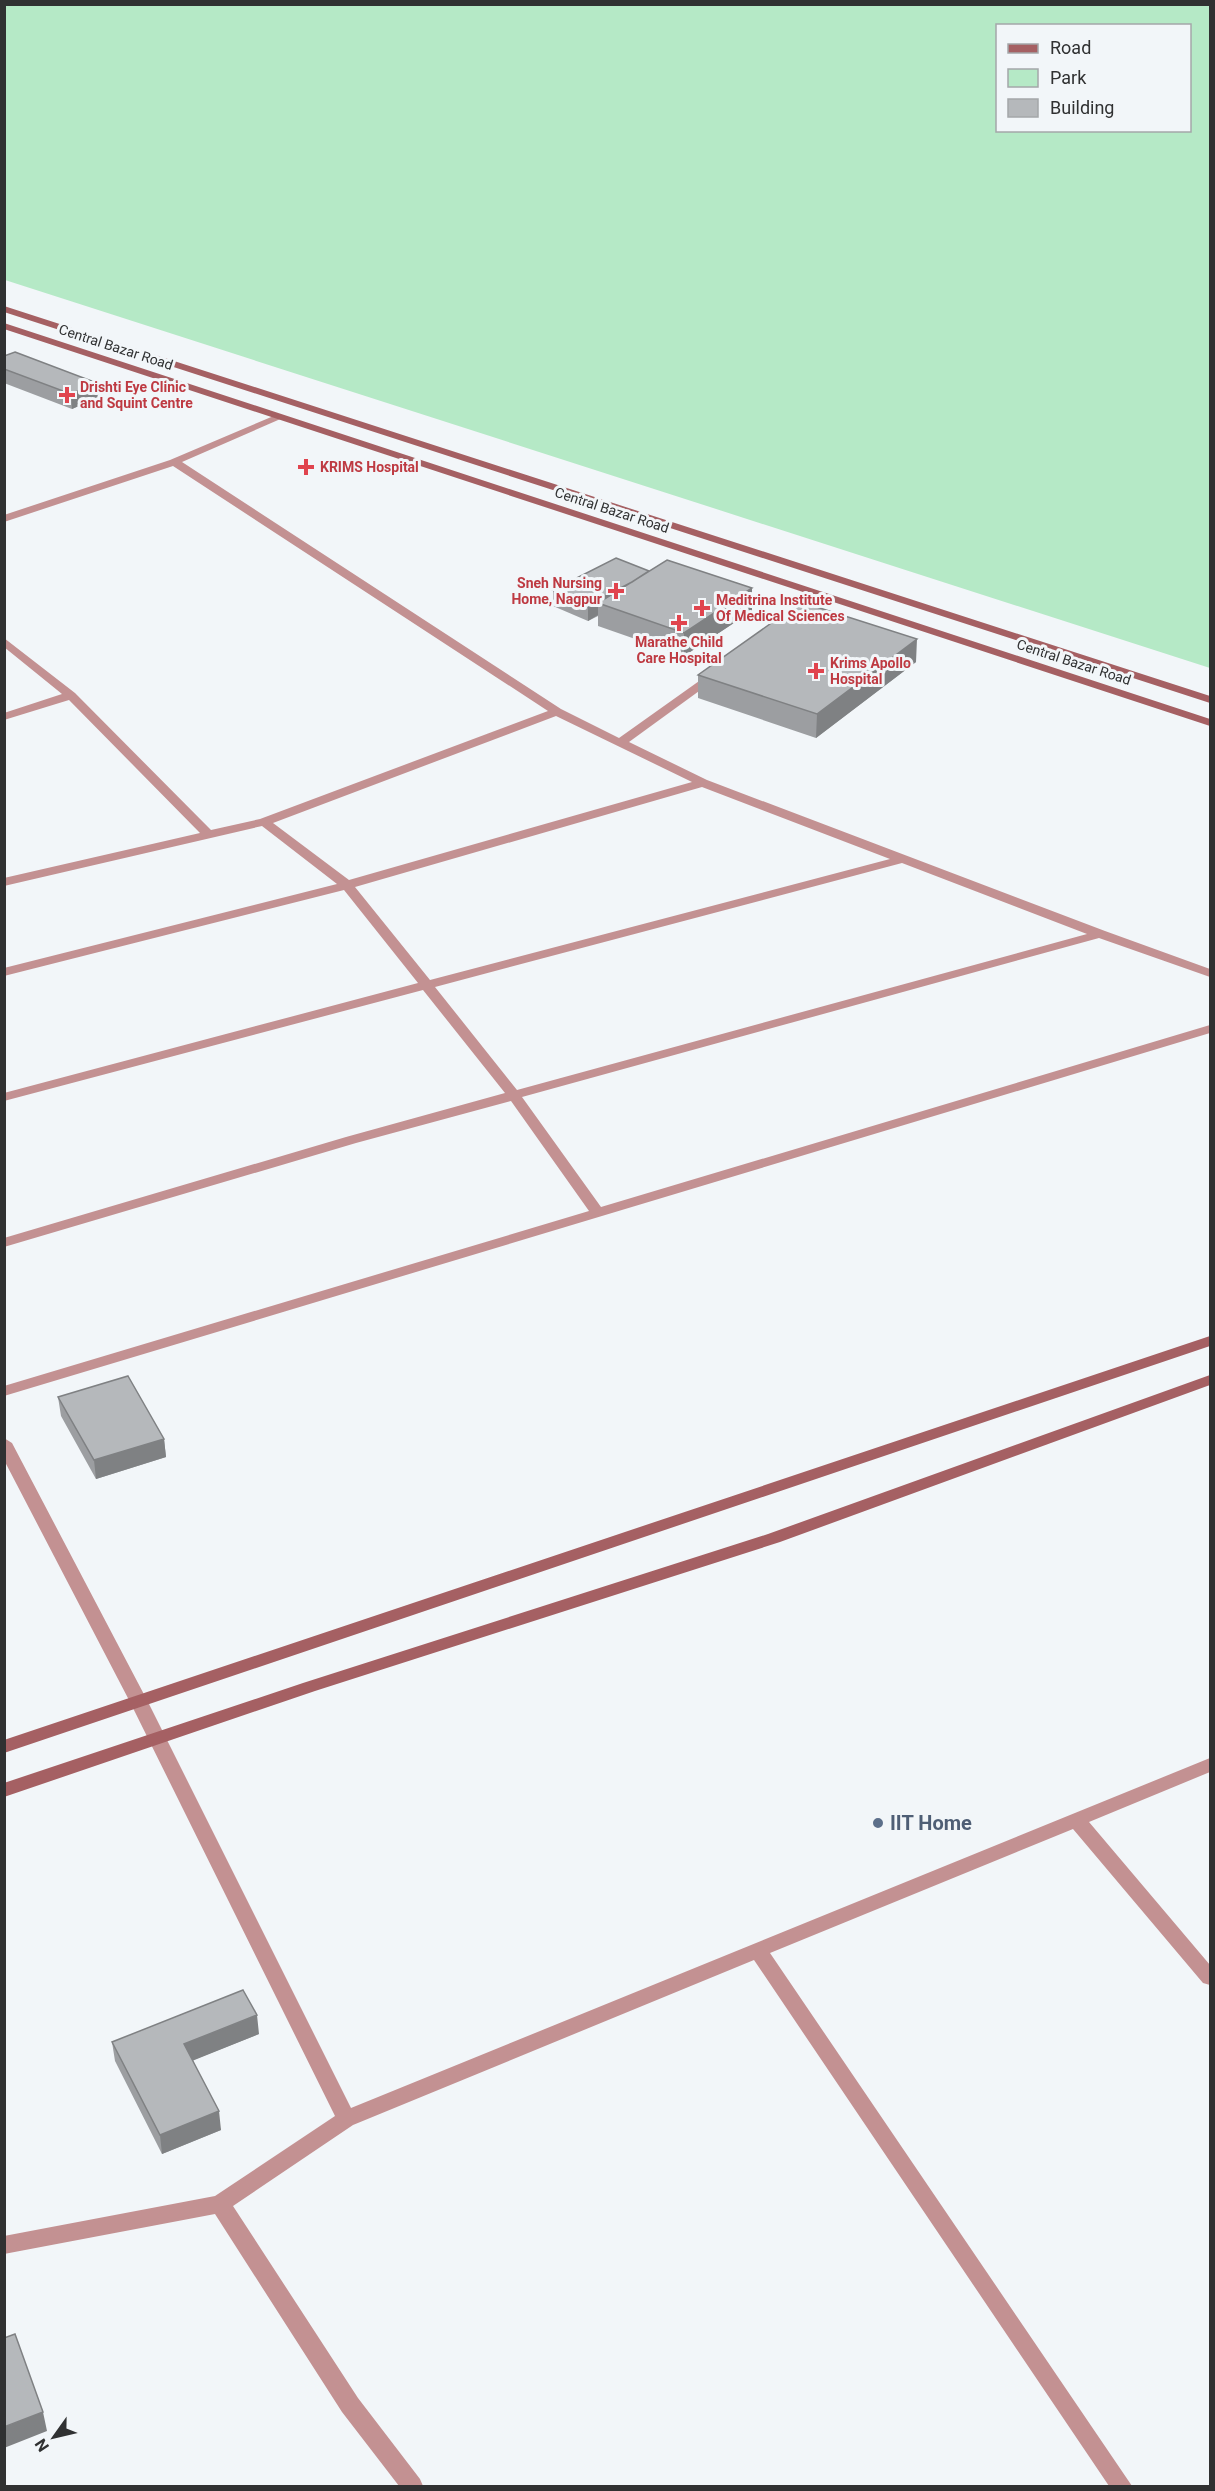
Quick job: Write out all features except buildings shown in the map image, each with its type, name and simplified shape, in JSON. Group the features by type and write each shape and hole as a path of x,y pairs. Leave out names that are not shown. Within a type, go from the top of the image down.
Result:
{"main road":[{"name":"Central Bazar Road","path":"4,309 1210,700"},
{"name":"Central Bazar Road","path":"4,326 1210,723"},
{"path":"4,1747 1210,1341"},
{"path":"4,1790 774,1538 1210,1380"}],"street":[{"path":"4,519 174,462 280,417"},
{"path":"174,462 557,712 703,783 1100,934 1210,973"},
{"path":"786,624 825,596"},
{"path":"4,641 71,695 209,835"},
{"path":"620,743 727,666"},
{"path":"4,717 71,695"},
{"path":"4,882 264,822 557,712"},
{"path":"4,972 347,885 703,783"},
{"path":"264,822 347,885 513,1094 598,1213"},
{"path":"4,1097 903,859"},
{"path":"4,1243 513,1094 1100,934"},
{"path":"4,1391 1210,1029"},
{"path":"4,1443 139,1702 346,2119"},
{"path":"4,2245 220,2204 346,2119 1210,1765"},
{"path":"1076,1819 1210,1978"},
{"path":"757,1950 1121,2487"},
{"path":"220,2204 350,2404 412,2487"}],"green space":[{"path":"5,4 1210,5 1210,668 5,280"}],"place":[{"name":"Drishti Eye Clinic and Squint Centre","path":"67,395"},
{"name":"KRIMS Hospital","path":"306,467"},
{"name":"Sneh Nursing Home, Nagpur","path":"616,591"},
{"name":"Meditrina Institute Of Medical Sciences","path":"702,608"},
{"name":"Marathe Child Care Hospital","path":"679,623"},
{"name":"Krims Apollo Hospital","path":"816,671"},
{"name":"IIT Home","path":"878,1823"}]}
